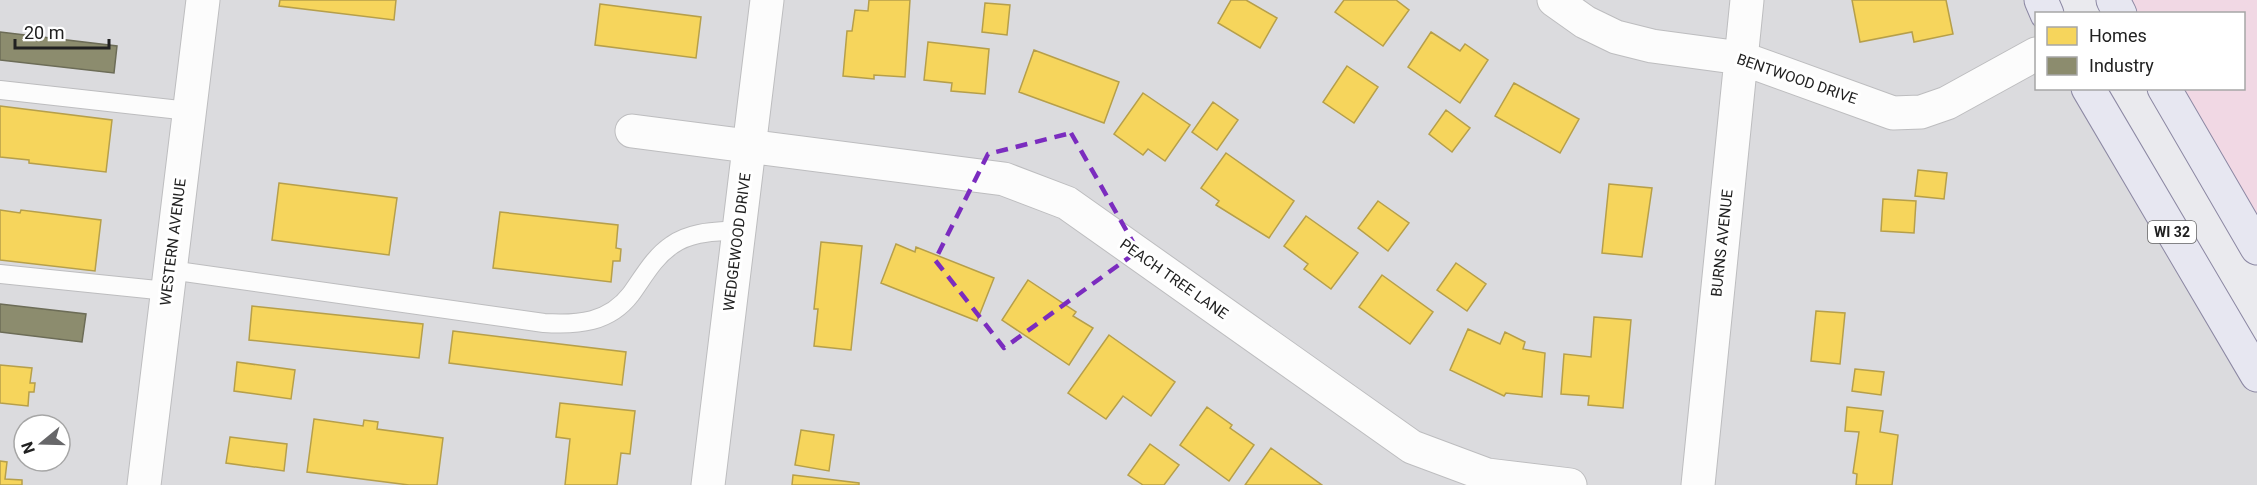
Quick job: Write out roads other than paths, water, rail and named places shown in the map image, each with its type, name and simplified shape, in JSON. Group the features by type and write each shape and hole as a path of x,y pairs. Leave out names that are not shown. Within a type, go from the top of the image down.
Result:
{"main road":[{"name":"WI 32","path":"2089,90 2257,375"},
{"path":"2165,90 2257,248"}],"street":[{"name":"WESTERN AVENUE","path":"144,485 203,0"},
{"name":"WEDGEWOOD DRIVE","path":"708,485 766,0"},
{"name":"BENTWOOD DRIVE","path":"1554,0 1585,22 1616,37 1652,46 1741,58 1893,113 1921,112 1947,103 2035,55"},
{"name":"BURNS AVENUE","path":"1698,485 1747,0"},
{"name":"PEACH TREE LANE","path":"632,131 1004,179 1067,203 1412,447 1487,475 1570,485"}],"lane":[{"path":"0,90 189,111"},
{"path":"0,274 168,281 544,323 576,324 611,313 630,296 651,264 673,244 701,233 739,231"}]}
